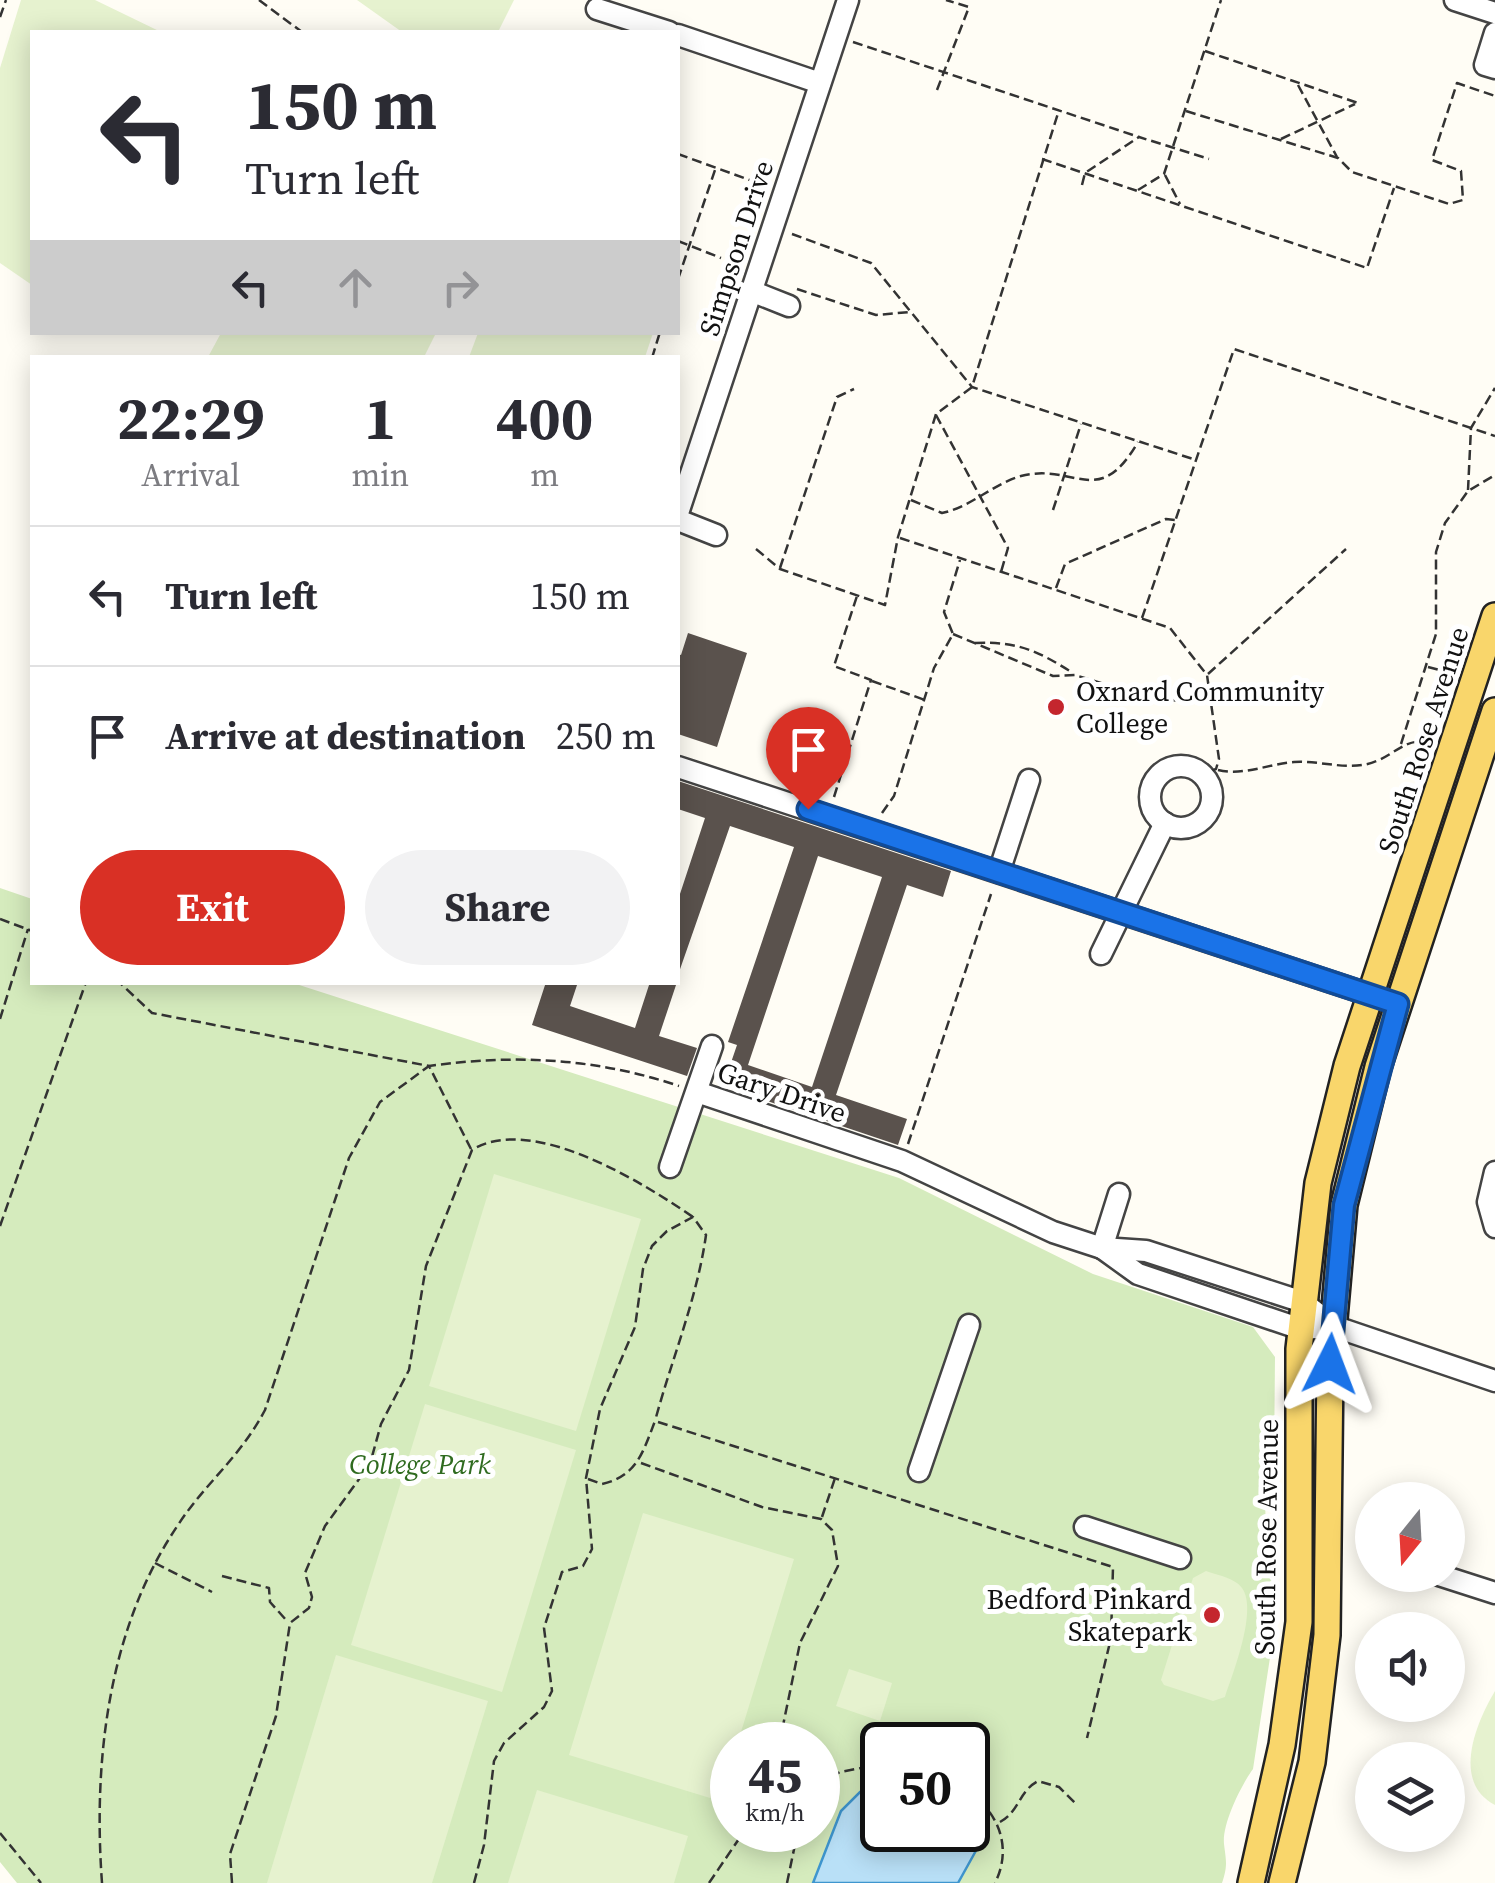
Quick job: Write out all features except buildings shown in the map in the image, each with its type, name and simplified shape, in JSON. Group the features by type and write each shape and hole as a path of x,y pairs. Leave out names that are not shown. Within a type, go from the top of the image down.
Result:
{"main road":[{"name":"South Rose Avenue","path":"1251,1883 1282,1745 1299,1622 1301,1329 1322,1166 1370,995 1495,616"},
{"path":"1282,1883 1312,1762 1327,1636 1333,1326 1344,1205 1398,1004 1495,710"}],"street":[{"name":"Simpson Drive","path":"680,510 848,0"},
{"path":"1455,0 1495,13"},
{"path":"597,9 663,30"},
{"path":"1495,33 1486,66 1495,68"},
{"path":"680,37 820,82"},
{"path":"750,291 789,296"},
{"path":"680,517 716,535"},
{"path":"1184,766 1210,772 1209,812 1194,825 1165,824 1150,798 1156,778 1164,771 1184,766"},
{"path":"680,768 1398,1004"},
{"path":"999,872 1029,780"},
{"path":"1102,954 1165,824"},
{"path":"670,1167 712,1046"},
{"name":"Gary Drive","path":"698,1092 902,1161 1053,1232 1102,1248 1146,1251 1303,1302 1333,1326 1495,1381"},
{"path":"1493,1222 1488,1202 1495,1172"},
{"path":"1102,1248 1118,1194"},
{"name":"Gary Drive","path":"1102,1248 1138,1274 1301,1329 1333,1326"},
{"path":"920,1471 968,1325"},
{"path":"1085,1526 1180,1558"},
{"path":"1465,1584 1495,1593"}],"path":[{"path":"0,17 6,0"},
{"path":"258,0 299,30"},
{"path":"937,90 969,8 946,0"},
{"path":"1136,191 1164,174 1222,0"},
{"path":"852,42 1209,159"},
{"path":"1205,51 1358,102 1280,140"},
{"path":"1297,81 1338,158 1352,172 1449,204 1464,200 1461,172 1432,160 1457,84 1495,96"},
{"path":"756,549 780,569 885,605 898,538 936,414 972,386 1058,110"},
{"path":"1186,111 1338,158"},
{"path":"1082,185 1086,173 1140,137"},
{"path":"680,155 772,187"},
{"path":"1041,159 1367,268 1395,185"},
{"path":"680,274 716,167"},
{"path":"1164,174 1182,206"},
{"path":"772,226 872,262 972,386 1196,460"},
{"path":"680,243 721,258"},
{"path":"789,296 876,315 911,312"},
{"path":"1142,618 1234,348 1495,436"},
{"path":"1468,491 1471,428 1495,388"},
{"path":"780,569 836,397 854,389"},
{"path":"936,414 1008,548 1001,572"},
{"path":"1053,510 1082,423"},
{"path":"909,500 942,512 1020,476 1086,483 1106,479 1120,469 1138,442"},
{"path":"1401,744 1436,634 1436,552 1445,523 1468,491 1495,475"},
{"path":"1056,590 1064,564 1166,519 1176,520"},
{"path":"898,538 1142,618 1180,636 1207,675 1210,772 1233,773 1297,762 1349,767 1380,760 1401,744 1428,741"},
{"path":"1207,675 1346,549"},
{"path":"961,558 944,612 953,634 1053,676 1075,675"},
{"path":"857,596 834,666 924,700"},
{"path":"878,818 894,796 924,700 953,634"},
{"path":"973,643 1011,641 1033,647 1075,675 1146,697 1210,704"},
{"path":"1427,666 1450,673"},
{"path":"832,803 870,680"},
{"path":"902,1161 991,894"},
{"path":"0,919 30,930 0,1019"},
{"path":"0,1226 85,985"},
{"path":"122,985 152,1013 429,1066"},
{"name":"Gary Drive","path":"429,1066 486,1058 572,1060 698,1092"},
{"path":"429,1066 472,1150"},
{"path":"102,1883 100,1768 111,1684 153,1562 180,1520 244,1448 265,1410 349,1158 372,1116 380,1102 429,1066"},
{"path":"232,1883 230,1854 276,1716 290,1623 309,1608 312,1598 306,1572 318,1542 370,1464 381,1424 409,1370 426,1266 472,1150 505,1137 539,1143 617,1171 693,1217 706,1235 698,1289 678,1336 639,1463 616,1480 602,1484 586,1478"},
{"path":"474,1883 484,1845 494,1761 504,1742 544,1706 552,1691 553,1675 544,1640 547,1617 562,1572 584,1566 592,1549 586,1478 609,1384 635,1326 643,1269 652,1246 667,1231 693,1217"},
{"path":"655,1421 1113,1567 1110,1638 1087,1738"},
{"path":"639,1463 762,1506 821,1519 832,1530 838,1566 795,1660 786,1722"},
{"path":"821,1519 835,1478"},
{"path":"153,1562 212,1592"},
{"path":"222,1576 269,1588 270,1602 290,1623"},
{"path":"998,1823 1012,1815 1025,1791 1038,1781 1059,1787 1074,1803"},
{"path":"990,1814 998,1823 1003,1856 995,1883"},
{"path":"0,1833 41,1883"},
{"path":"709,1883 731,1852"},
{"path":"787,1883 793,1852"}],"green space":[{"path":"21,0 95,0 157,30 30,30 30,284 0,263 0,68"},
{"path":"357,0 514,0 499,30 399,30"},
{"path":"219,335 435,335 425,355 209,355"},
{"path":"477,335 652,335 646,355 470,355"},
{"name":"College Park","path":"0,888 30,898 30,985 299,985 899,1178 1093,1274 1253,1327 1275,1357 1274,1463 1265,1491 1266,1545 1275,1569 1271,1651 1253,1769 1238,1794 1224,1835 1226,1867 1222,1883 17,1883 0,1862"},
{"path":"494,1174 641,1219 576,1431 429,1386"},
{"path":"425,1404 576,1450 502,1692 351,1645"},
{"path":"643,1513 794,1559 744,1722 710,1722 710,1798 569,1755"},
{"name":"Bedford Pinkard Skatepark","path":"1206,1571 1239,1585 1247,1611 1225,1697 1213,1701 1164,1685 1161,1680 1193,1578"},
{"path":"336,1655 488,1701 432,1883 267,1883"},
{"path":"849,1669 892,1683 880,1721 836,1706"},
{"path":"1495,1691 1495,1805 1474,1782 1471,1751"},
{"path":"537,1790 688,1836 674,1883 508,1883"}],"water":[{"path":"860,1792 860,1852 975,1852 958,1883 813,1883 825,1852 840,1852 841,1811"}],"place":[{"name":"Oxnard Community College","path":"1056,707"},
{"name":"Bedford Pinkard Skatepark","path":"1212,1615"}],"route":[{"path":"808,809 1398,1004 1344,1205 1330,1364"}]}
